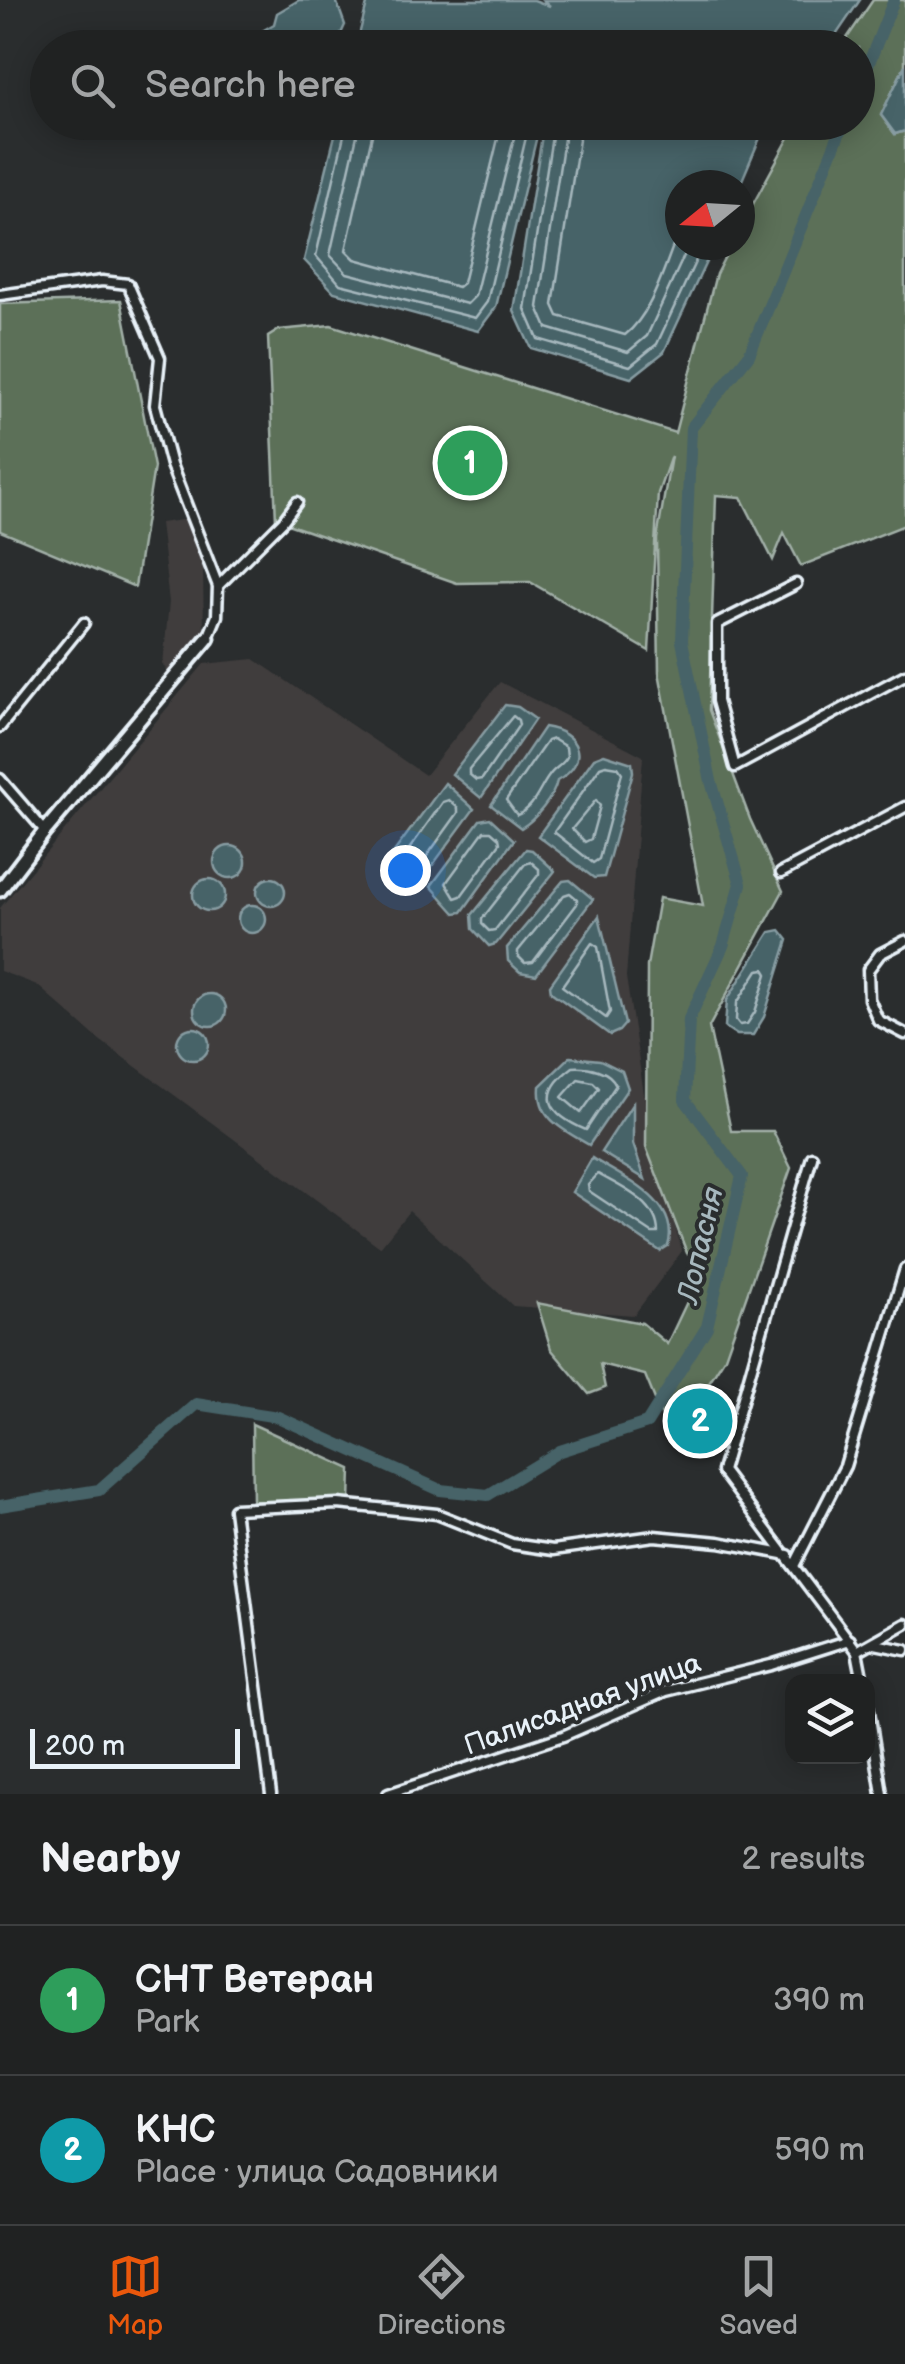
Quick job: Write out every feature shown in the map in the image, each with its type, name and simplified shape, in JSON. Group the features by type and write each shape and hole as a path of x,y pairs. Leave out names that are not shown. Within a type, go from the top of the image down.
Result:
{"street":[{"path":"0,295 102,281 128,284 160,358 155,405 171,464 218,586 217,616 208,638 0,890"},
{"path":"218,586 297,502"},
{"path":"796,584 717,624 717,701 735,767 905,675"},
{"path":"0,727 84,623"},
{"path":"0,779 46,831"},
{"path":"781,873 905,808"},
{"path":"905,941 880,954 868,970 870,999 878,1020 905,1034"},
{"path":"812,1157 722,1471 858,1651 862,1674"},
{"path":"795,1564 845,1466 905,1269"},
{"path":"271,1794 234,1509 338,1504 437,1514 512,1544 553,1550 654,1536 719,1542 788,1556"},
{"path":"858,1651 905,1624"},
{"name":"Палисадная улица","path":"388,1794 563,1736 666,1691 850,1640"},
{"path":"874,1644 905,1650"},
{"path":"875,1750 882,1794"}],"shaded area":[{"path":"189,519 203,569 204,639 172,678 163,665 169,602 160,523"},
{"path":"254,659 425,775 500,682 643,756 626,977 652,1146 682,1251 634,1315 513,1306 409,1211 380,1247 97,1038 37,985 0,971 0,908 204,664"}],"green space":[{"path":"873,0 905,0 905,65 881,115 895,134 905,131 905,525 801,566 784,533 773,560 741,497 716,495 709,710 750,819 783,891 709,1027 731,1131 773,1131 791,1168 725,1357 672,1441 645,1375 600,1364 605,1388 589,1394 551,1349 537,1303 642,1323 667,1344 702,1270 687,1253 646,1147 647,966 659,898 703,906 659,672 657,539 671,456 658,493 649,651 530,582 457,583 276,520 268,337 279,330 331,325 675,433 716,274 723,260 755,260 755,200 788,140 875,140 875,30 853,30"},
{"path":"121,300 154,467 135,587 0,531 0,304"},
{"path":"252,1424 351,1469 350,1502 253,1501"}],"water":[{"path":"299,0 336,0 345,25 343,30 264,30 274,24 277,13"},
{"path":"368,0 534,0 550,6 543,0 860,0 840,30 360,30"},
{"path":"905,65 905,131 895,134 881,115"},
{"path":"334,140 536,140 496,307 478,331 334,292 304,260"},
{"path":"541,140 759,140 746,170 665,170 665,260 707,260 664,352 631,378 531,348 514,311"},
{"path":"505,705 518,707 535,719 481,798 452,774"},
{"path":"544,727 573,741 577,757 568,773 557,781 543,808 521,828 491,805"},
{"path":"604,754 632,763 633,772 604,877 594,878 538,836 594,758"},
{"path":"445,783 474,809 418,885 388,860"},
{"path":"490,818 514,840 462,912 455,913 431,886 480,820"},
{"path":"230,846 241,851 246,862 241,873 230,878 219,873 214,862 219,851"},
{"path":"526,849 555,871 496,944 489,946 473,929 472,915"},
{"path":"271,878 281,882 285,892 281,902 271,906 261,902 257,892 261,882"},
{"path":"209,879 220,884 225,895 220,906 209,911 198,906 193,895 198,884"},
{"path":"570,880 593,899 536,975 520,972 508,961 507,948 563,881"},
{"path":"252,905 262,909 266,919 262,929 252,933 242,929 238,919 242,909"},
{"path":"599,916 625,1024 610,1035 551,992 550,985"},
{"path":"780,930 788,940 764,1017 753,1035 737,1035 725,1027 727,1000 770,932"},
{"path":"210,994 221,999 226,1010 221,1021 210,1026 199,1021 194,1010 199,999"},
{"path":"193,1028 204,1033 209,1044 204,1055 193,1060 182,1055 177,1044 182,1033"},
{"path":"570,1057 600,1060 622,1071 628,1088 589,1145 554,1122 540,1097 540,1086"},
{"path":"633,1103 633,1144 645,1179 601,1152"},
{"path":"592,1158 658,1204 670,1230 668,1246 660,1251 572,1192"}],"waterway":[{"name":"Лопасня","path":"875,48 894,0"},
{"name":"Лопасня","path":"0,1506 99,1490 196,1404 278,1417 440,1490 488,1495 560,1451 647,1423 707,1327 742,1176 685,1100 689,1019 723,946 741,884 711,781 682,641 691,428 749,355 837,140"}],"place":[{"name":"СНТ Ветеран","path":"470,463"},
{"name":"КНС","path":"700,1421"}]}
